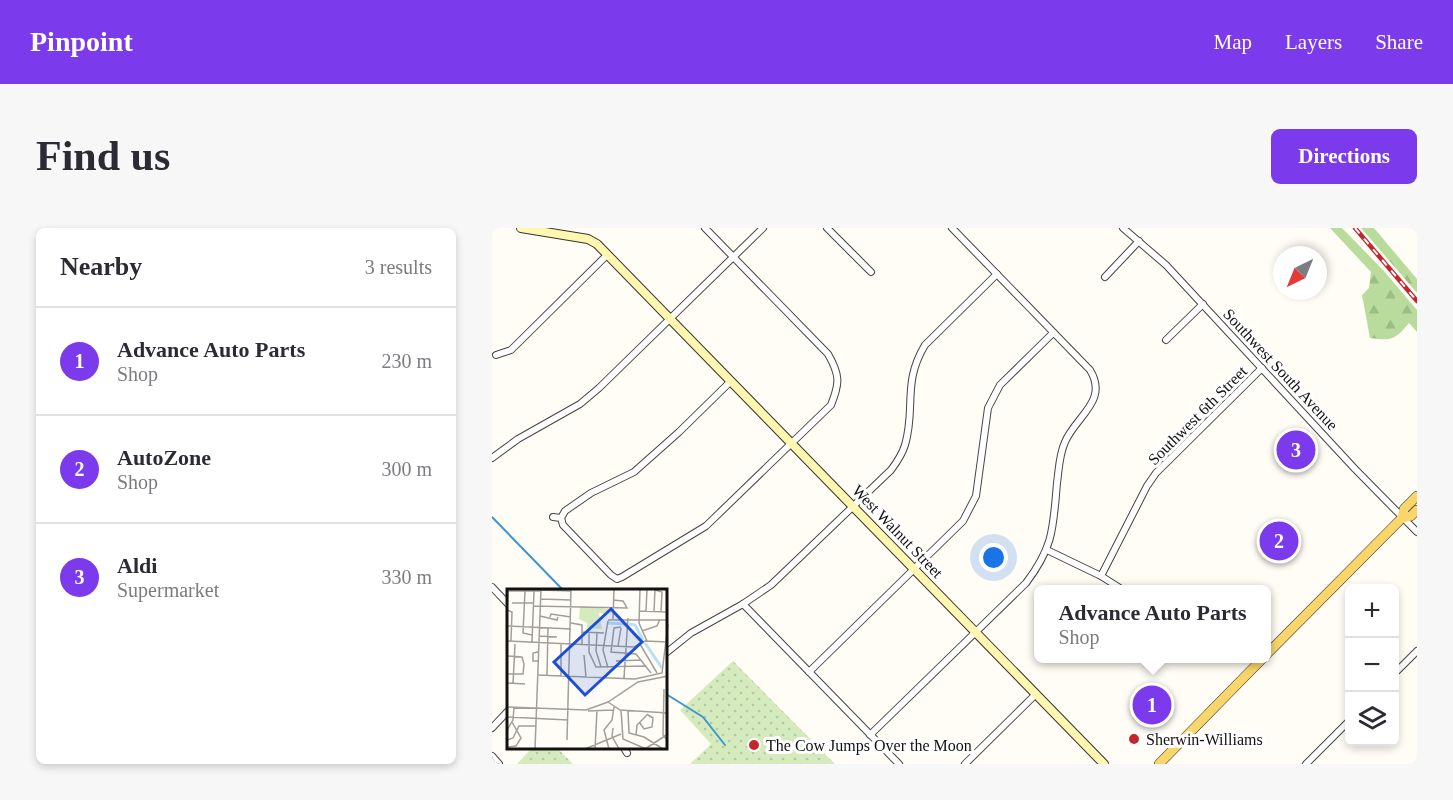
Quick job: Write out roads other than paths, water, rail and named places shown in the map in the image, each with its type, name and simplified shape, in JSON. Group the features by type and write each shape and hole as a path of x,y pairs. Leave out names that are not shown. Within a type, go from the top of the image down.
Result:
{"main road":[{"path":"1402,518 1404,509 1417,495"},
{"path":"1271,650 1402,518 1410,516 1417,510"},
{"path":"1160,764 1258,663"}],"street":[{"path":"705,228 828,354 837,370 838,388 831,405 706,526 617,579 563,525 561,518 565,511 591,493 634,472 730,382"},
{"path":"492,458 518,439 580,404 599,388 763,228"},
{"path":"827,228 871,272"},
{"path":"870,735 1026,583 1040,564 1052,531 1064,444 1075,424 1092,405 1096,393 1096,380 1090,370 952,228"},
{"name":"Southwest South Avenue","path":"1123,228 1166,265 1417,532"},
{"name":"West Walnut Street","path":"527,229 588,239 597,244 1104,764"},
{"path":"1105,277 1139,241"},
{"path":"496,355 512,350 607,255"},
{"path":"668,651 691,633 743,604 782,576 891,470 900,458 908,433 911,379 918,356 925,345 997,274"},
{"path":"1167,340 1203,304"},
{"path":"809,672 956,529 976,496 988,408 1000,385 1053,333"},
{"name":"Southwest 6th Street","path":"1101,576 1147,486 1156,473 1262,368"},
{"path":"553,517 561,518"},
{"path":"1047,550 1115,585"},
{"path":"494,592 507,603"},
{"path":"743,604 899,764"},
{"path":"1399,670 1417,651"},
{"path":"965,764 1036,694"},
{"path":"492,728 507,712"},
{"path":"1306,764 1345,725"},
{"path":"492,756 499,764"}],"waterway":[{"path":"492,517 562,589"},
{"path":"668,695 703,717 725,745"}],"railway":[{"path":"1355,228 1417,301"}],"place":[{"name":"Aldi","path":"1296,450"},
{"name":"AutoZone","path":"1279,541"},
{"name":"Advance Auto Parts","path":"1152,705"},
{"name":"Sherwin-Williams","path":"1134,739"},
{"name":"The Cow Jumps Over the Moon","path":"754,745"}]}
